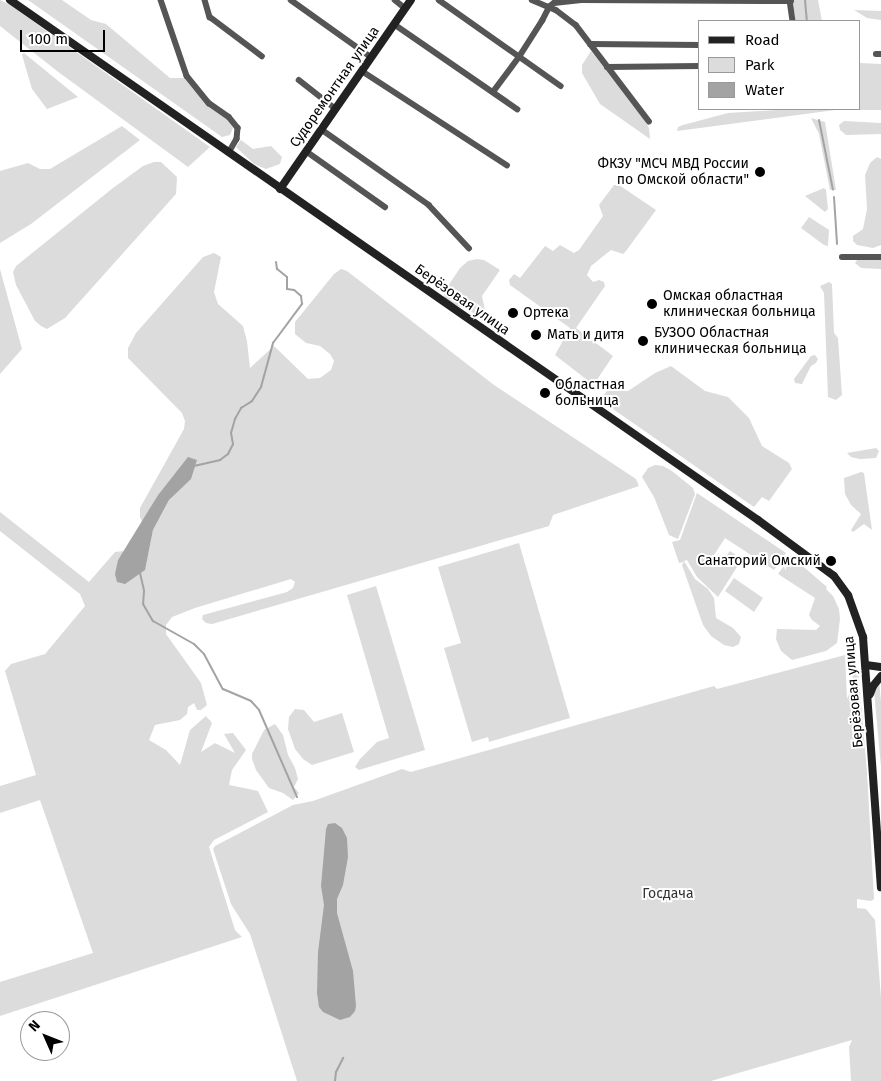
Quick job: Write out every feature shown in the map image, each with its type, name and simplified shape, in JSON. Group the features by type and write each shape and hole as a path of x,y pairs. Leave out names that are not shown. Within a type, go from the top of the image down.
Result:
{"main road":[{"name":"Берёзовая улица","path":"3,0 13,2 758,520 834,576 848,595 858,618 863,637 869,698 881,887"},
{"name":"Судоремонтная улица","path":"280,189 411,0"},
{"path":"866,665 881,663"},
{"path":"866,665 881,667"},
{"path":"869,698 872,686 881,676"}],"street":[{"path":"161,0 187,76 202,96 229,117 238,128 237,139 229,153"},
{"path":"205,0 210,17 262,56"},
{"path":"291,0 371,57"},
{"path":"395,0 405,8"},
{"path":"439,0 561,86"},
{"path":"532,0 570,19 649,121"},
{"path":"493,92 519,57 549,7 554,3 581,0 790,0 792,20"},
{"path":"394,24 517,109"},
{"path":"590,44 698,45"},
{"path":"607,67 698,66"},
{"path":"362,71 507,165"},
{"path":"299,80 336,109"},
{"path":"321,129 429,205 469,248"},
{"path":"306,151 385,207"},
{"path":"842,257 881,257"}],"green space":[{"path":"0,0 10,5 210,147 188,167 57,71 0,26"},
{"path":"28,0 62,0 91,20 106,24 170,78 186,78 200,96 221,112 228,121 233,128 230,135 222,137"},
{"path":"793,0 818,0 822,20 795,20"},
{"path":"854,10 881,11 881,20 867,18"},
{"path":"591,51 640,113 649,128 650,139 600,104 582,73 582,65"},
{"path":"24,53 78,97 47,109 32,89 22,55"},
{"path":"861,63 881,64 881,110 861,110"},
{"path":"776,110 835,110 677,131 678,127 683,125 728,113"},
{"path":"811,118 825,122 836,190 830,190 819,134"},
{"path":"844,121 881,123 881,134 846,135 840,130 839,125"},
{"path":"122,126 140,140 31,224 0,243 0,171 28,163 40,169 50,169"},
{"path":"241,140 253,149 271,146 282,157 280,164 266,169 254,164 236,147"},
{"path":"877,157 881,159 881,245 873,248 857,245 853,241 853,236 863,229 867,209 865,175 870,163"},
{"path":"154,162 161,162 177,177 176,194 65,318 47,329 41,326 35,321 16,285 13,272 16,266 113,188 143,166"},
{"path":"614,185 619,185 656,210 623,254 611,250 591,266 587,275 593,282 599,280 604,282 605,286 576,328 613,356 596,381 591,383 555,355 570,328 510,285 509,280 514,274 520,278 545,246 553,251 560,245 574,253 579,250 603,216 599,205"},
{"path":"824,188 826,190 828,209 825,212 805,196"},
{"path":"809,217 829,230 828,246 801,228"},
{"path":"214,253 221,257 214,292 218,304 243,326 250,368 274,346 308,379 320,378 331,370 334,361 330,354 320,346 306,343 295,334 295,322 334,274 341,269 347,271 494,385 636,479 639,486 553,515 549,526 212,624 206,623 202,619 203,615 287,592 293,588 295,582 291,579 195,608 172,617 166,625 166,634 201,683 207,705 201,710 197,710 194,703 188,707 187,714 180,720 155,725 149,740 166,750 180,765 190,730 206,716 212,723 201,752 215,743 235,753 224,734 233,733 246,750 232,770 229,785 258,791 268,812 214,840 209,847 235,930 242,937 0,1016 0,982 93,953 40,800 0,813 0,786 36,775 5,671 11,664 45,654 85,606 80,594 0,531 0,512 89,582 115,552 124,551 118,560 148,555 153,530 169,500 178,490 174,475 158,495 142,522 140,508 184,429 185,421 182,413 128,358 128,348 136,333 203,257"},
{"path":"858,259 881,259 881,269 861,268 855,263"},
{"path":"484,260 500,270 482,296 485,315 480,316 445,300 444,292 460,268 468,261"},
{"path":"0,269 22,349 0,374"},
{"path":"829,282 832,284 834,333 838,338 842,395 836,400 828,397 824,293 820,286"},
{"path":"815,355 818,359 811,366 802,384 795,383 794,379 811,356"},
{"path":"671,366 705,391 728,397 749,418 762,446 789,463 792,469 769,501 762,497 754,507 600,400 607,391 628,391 655,373"},
{"path":"876,448 879,451 876,458 860,459 851,457 847,453"},
{"path":"655,465 663,466 672,471 693,488 695,494 678,539 669,535 654,497 642,477 648,468"},
{"path":"861,472 864,473 872,530 864,524 853,532 851,530 861,514 851,505 845,494 844,478"},
{"path":"697,493 786,553 774,570 725,538 714,555 722,561 730,551 742,559 718,597 697,577 687,560 684,561 695,579 708,589 714,598 716,618 733,628 741,637 739,644 733,647 724,645 711,636 703,625 682,565 684,562 679,563 672,542 680,540"},
{"path":"519,543 570,718 489,742 488,737 472,742 444,648 461,643 438,567"},
{"path":"791,556 827,587 826,589 833,596 839,609 840,619 837,643 826,651 792,660 781,651 776,639 777,629 816,630 820,626 809,615 815,598 778,574"},
{"path":"734,578 763,598 754,612 725,591"},
{"path":"376,586 425,750 359,770 355,767 360,759 377,742 389,738 347,595"},
{"name":"Госдача","path":"845,655 847,699 852,687 853,671 858,668 867,772 874,899 871,901 857,899 857,908 866,909 875,920 881,998 881,1081 851,1081 849,1047 852,1040 711,1081 297,1081 250,934 231,904 213,849 215,846 293,805 313,801 402,769 411,772 714,686 717,689"},
{"path":"879,680 881,702 881,767 874,691"},
{"path":"295,709 304,710 314,722 342,713 354,752 312,765 303,759 295,749 288,729 289,717"},
{"path":"275,724 283,735 288,755 298,779 294,787 299,793 293,800 283,793 269,788 256,770 252,759 252,754 264,730"}],"water":[{"path":"188,457 197,460 191,479 169,500 153,530 145,570 125,584 117,582 115,574 118,560 158,495"},
{"path":"335,823 342,828 347,838 348,857 343,885 337,899 337,913 353,971 356,1006 355,1011 350,1017 340,1020 323,1012 319,1007 317,993 318,952 324,905 321,886 326,829 328,824"}],"waterway":[{"path":"805,0 807,20"},
{"path":"819,120 833,190"},
{"path":"834,197 837,244"},
{"path":"194,466 220,460 228,454 233,444 231,433 235,419 241,408 252,401 261,387 273,343 302,304 301,296 294,290 287,289 287,277 277,269 276,262"},
{"path":"140,573 144,591 143,604 153,621 194,644 204,654 223,689 251,701 259,710 297,797"},
{"path":"335,1081 336,1072 343,1058"}],"place":[{"name":"ФКЗУ \"МСЧ МВД России по Омской области\"","path":"760,172"},
{"name":"Омская областная клиническая больница","path":"652,304"},
{"name":"Ортека","path":"513,313"},
{"name":"Мать и дитя","path":"536,335"},
{"name":"БУЗОО Областная клиническая больница","path":"643,341"},
{"name":"Областная больница","path":"545,393"},
{"name":"Санаторий Омский","path":"831,561"}]}
